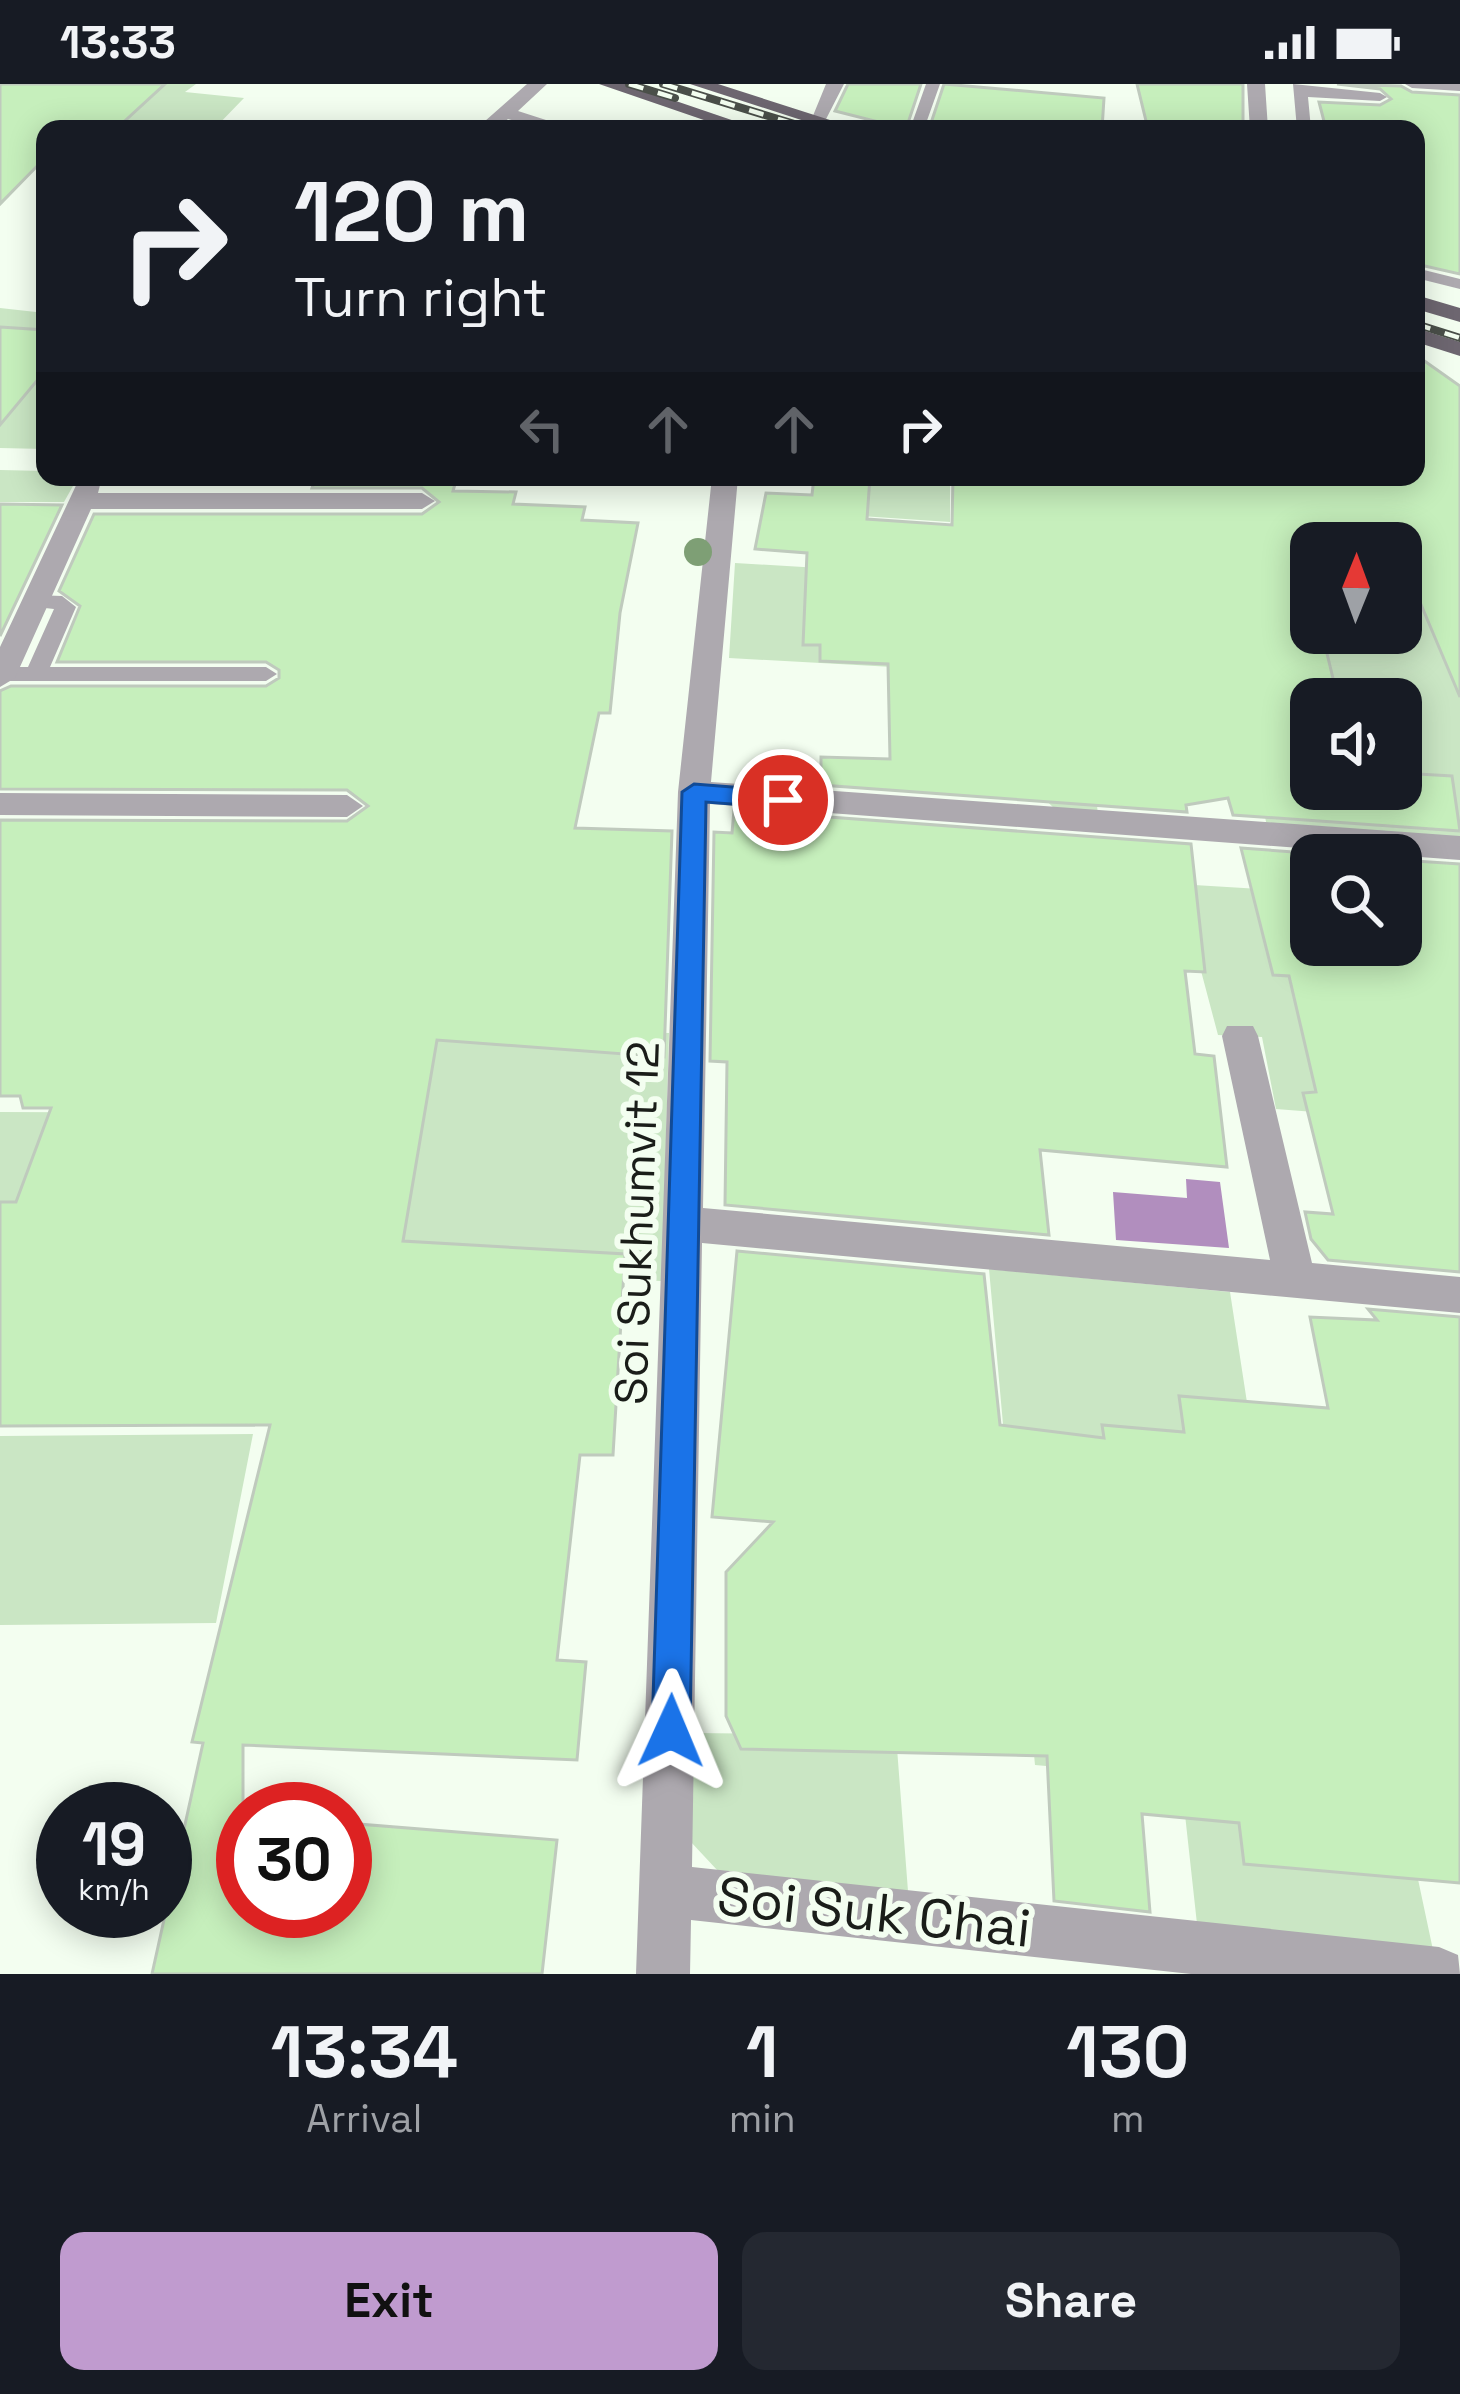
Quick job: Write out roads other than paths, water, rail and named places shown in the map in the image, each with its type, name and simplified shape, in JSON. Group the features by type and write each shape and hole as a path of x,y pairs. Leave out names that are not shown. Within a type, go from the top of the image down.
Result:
{"main road":[{"path":"608,84 721,120"},
{"path":"700,84 820,120"},
{"path":"1425,305 1460,315"},
{"path":"1425,338 1460,349"}],"street":[{"path":"496,120 538,84"},
{"path":"817,119 835,84"},
{"path":"1256,84 1258,120"},
{"path":"505,113 531,120"},
{"name":"Soi Sukhumvit 12","path":"663,1974 694,792 724,486"},
{"path":"1,676 86,489 422,501"},
{"path":"694,792 1460,848"},
{"path":"0,804 347,806"},
{"path":"1240,1036 1296,1282"},
{"path":"684,1225 1460,1295"},
{"name":"Soi Suk Chai","path":"668,1891 1438,1974"}],"lane":[{"path":"920,120 933,84"},
{"path":"1412,84 1460,87"},
{"path":"1303,120 1300,88 1380,97"},
{"path":"1425,275 1460,284"},
{"path":"34,601 55,601 64,608 36,674"},
{"path":"1,676 266,674"}],"railway":[{"path":"629,84 675,98"},
{"path":"663,84 781,120"},
{"path":"1425,327 1460,338"}]}
